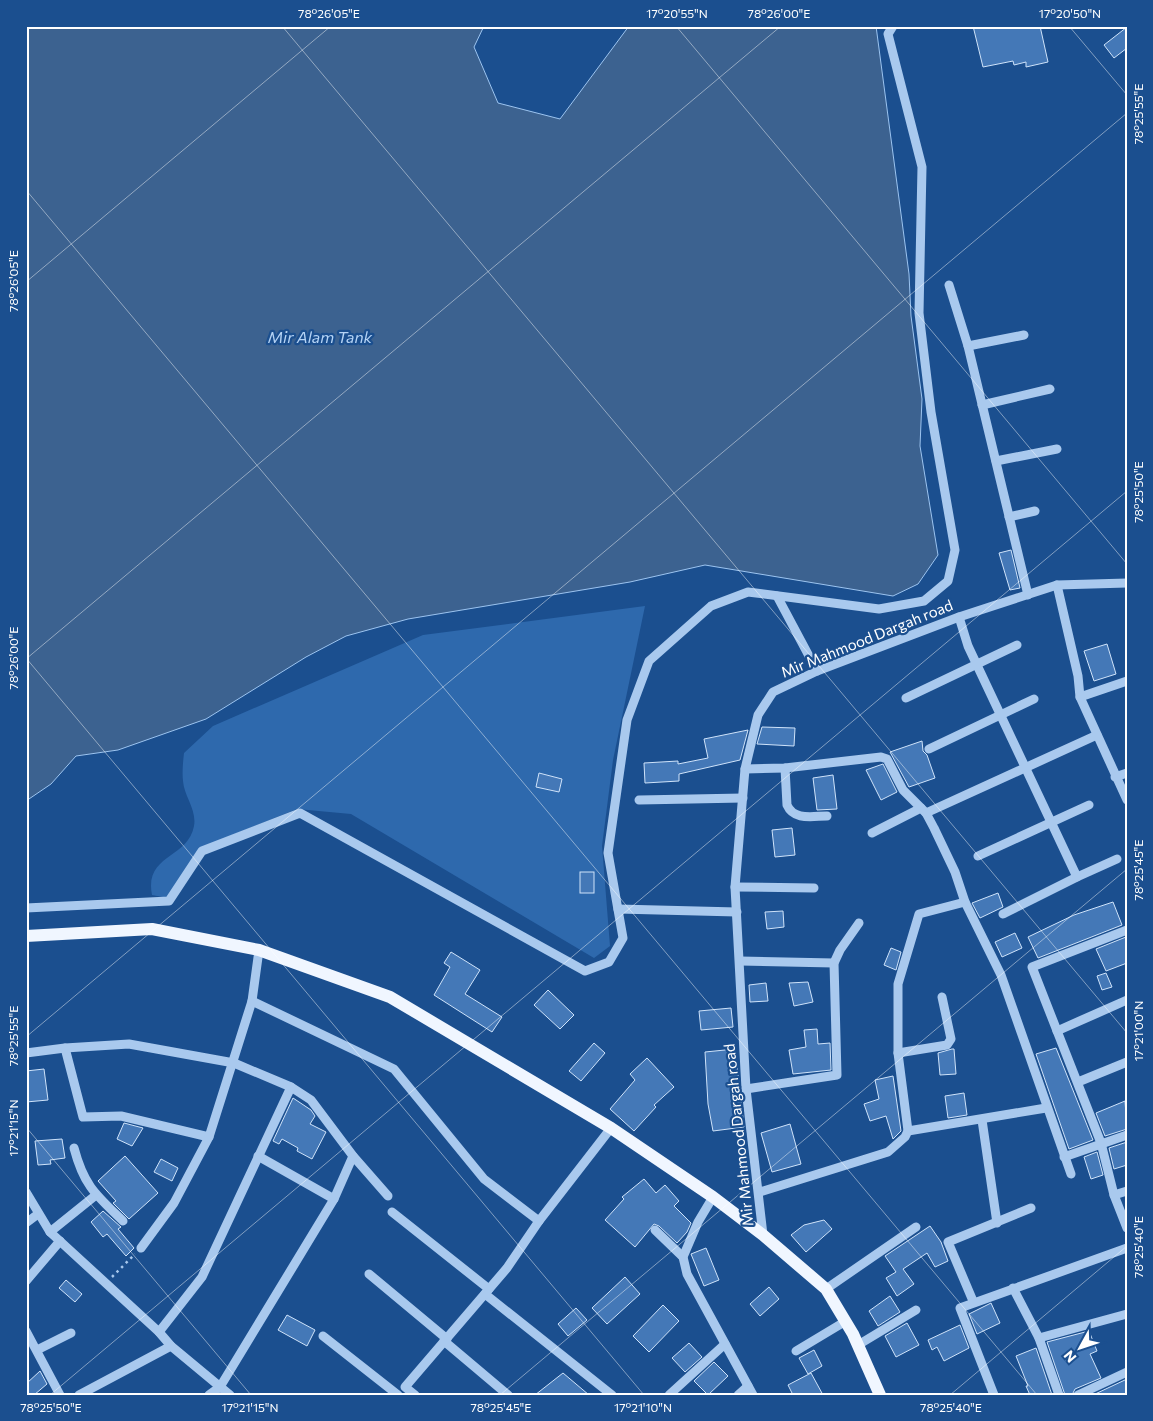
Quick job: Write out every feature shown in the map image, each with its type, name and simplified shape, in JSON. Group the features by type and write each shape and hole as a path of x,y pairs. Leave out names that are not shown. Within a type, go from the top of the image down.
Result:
{"main road":[{"path":"26,936 152,929 259,950 390,997 610,1128 713,1197 763,1235 826,1288 846,1321 880,1395"}],"street":[{"path":"26,908 169,901 202,852 300,814 585,971 608,962 623,938 608,853 627,720 648,661 711,606 748,592 879,609 924,601 948,581 955,550 931,412 919,313 922,167 888,34 893,26"},
{"path":"949,285 968,346 1028,595"},
{"path":"968,346 1024,335"},
{"path":"982,405 1050,388"},
{"path":"996,461 1057,449"},
{"path":"1009,517 1036,511"},
{"name":"Mir Mahmood Dargah road","path":"763,1235 760,1192 746,1089 735,887 745,769 758,715 773,692 817,670 959,617 1057,585 1127,583"},
{"path":"1057,585 1080,697 1127,800"},
{"path":"777,596 817,670"},
{"path":"959,617 968,646 1076,877"},
{"path":"906,698 1017,645"},
{"path":"1080,697 1127,681"},
{"path":"929,749 1034,699"},
{"path":"872,833 1097,735"},
{"path":"745,769 785,768 881,757 887,759 903,790 923,811 955,872 965,902 1001,975 1046,1108 1071,1174"},
{"path":"785,768 787,805 790,811 801,817 827,816"},
{"path":"1115,777 1127,772"},
{"path":"639,800 742,798"},
{"path":"978,856 1089,805"},
{"path":"1003,914 1117,858"},
{"path":"735,887 814,888"},
{"path":"760,1192 888,1152 905,1137 908,1131 898,1053 898,984 919,914 965,902"},
{"path":"618,909 737,912"},
{"path":"746,1089 837,1076 834,964 840,950 860,923"},
{"path":"1127,930 1032,967 1101,1143 1114,1195 1127,1228"},
{"path":"141,1248 174,1203 209,1137 234,1063 252,1001 259,950"},
{"path":"740,961 834,964"},
{"path":"898,1053 947,1044 951,1039 942,997"},
{"path":"1057,1031 1127,1000"},
{"path":"252,1001 394,1069 484,1179 539,1221"},
{"path":"26,1054 65,1048 129,1044 234,1063 291,1087 311,1100 353,1156 388,1196"},
{"path":"65,1048 83,1117 121,1116 209,1137"},
{"path":"1078,1082 1127,1062"},
{"path":"159,1332 202,1277 225,1233 258,1156 291,1087"},
{"path":"908,1131 1046,1108"},
{"path":"982,1120 997,1223"},
{"path":"323,1336 398,1395 507,1268 539,1221 610,1128"},
{"path":"1064,1157 1127,1135"},
{"path":"74,1148 80,1173 96,1195 123,1221"},
{"path":"258,1156 334,1199"},
{"path":"209,1395 220,1387 334,1199 353,1156"},
{"path":"1114,1195 1127,1191"},
{"path":"26,1192 50,1232 60,1242 172,1346 230,1395"},
{"path":"50,1232 96,1195"},
{"path":"683,1257 698,1222 713,1197"},
{"path":"973,1301 948,1244 1031,1208"},
{"path":"392,1212 612,1395"},
{"path":"26,1223 38,1214"},
{"path":"826,1288 916,1227"},
{"path":"654,1230 683,1257 687,1274 753,1395"},
{"path":"26,1281 60,1242"},
{"path":"994,1395 960,1310 961,1306 1127,1248"},
{"path":"369,1274 508,1395"},
{"path":"1013,1288 1039,1338 1059,1395"},
{"path":"858,1345 916,1310"},
{"path":"1039,1338 1127,1314"},
{"path":"796,1351 846,1321"},
{"path":"26,1331 60,1395"},
{"path":"36,1350 71,1333"},
{"path":"669,1395 725,1344"},
{"path":"79,1395 172,1346"},
{"path":"1078,1395 1127,1372"},
{"path":"738,1395 748,1386"},
{"path":"405,1387 415,1395"}],"path":[{"path":"105,1283 141,1248"}],"shaded area":[{"path":"645,606 613,760 602,846 610,946 594,958 351,814 297,809 200,848 168,898 152,895 151,882 154,872 160,864 184,845 190,837 194,826 194,814 183,781 184,753 213,726 423,635"}],"water":[{"name":"Mir Alam Tank","path":"26,26 484,26 474,47 498,103 560,119 629,26 876,26 909,274 911,316 922,399 920,446 938,555 918,584 893,596 705,565 630,582 408,619 346,636 306,657 206,719 118,750 76,756 51,784 26,801"}],"building":[{"path":"973,26 1040,26 1048,62 1026,67 1026,62 1014,65 1013,61 983,67"},
{"path":"1127,27 1127,48 1114,58 1104,45"},
{"path":"1011,550 1020,588 1010,590 999,553"},
{"path":"1107,644 1116,674 1094,681 1084,651"},
{"path":"762,727 795,728 794,746 757,744"},
{"path":"748,730 740,760 679,774 679,781 645,783 644,763 678,761 678,764 708,758 704,739"},
{"path":"922,741 923,751 927,755 935,778 909,787 890,752"},
{"path":"883,764 897,792 881,800 866,770"},
{"path":"539,773 562,779 559,792 536,787"},
{"path":"833,775 837,809 817,810 813,778"},
{"path":"792,828 795,855 775,857 772,830"},
{"path":"580,872 594,872 594,893 580,893"},
{"path":"998,893 1003,907 980,918 972,903"},
{"path":"1113,902 1122,925 1038,958 1028,937 1074,915"},
{"path":"783,911 784,927 767,929 765,912"},
{"path":"1015,933 1022,948 1002,957 995,942"},
{"path":"1126,937 1127,963 1106,971 1096,949"},
{"path":"891,948 901,952 896,970 884,965"},
{"path":"451,952 480,970 465,994 502,1017 492,1032 434,995 450,967 444,963"},
{"path":"1106,973 1112,987 1102,990 1097,976"},
{"path":"808,982 813,1002 794,1006 789,983"},
{"path":"766,983 768,1001 750,1002 749,985"},
{"path":"548,990 574,1015 560,1029 534,1005"},
{"path":"731,1008 733,1027 701,1030 699,1011"},
{"path":"817,1029 818,1044 830,1043 831,1070 793,1074 789,1050 806,1047 804,1030"},
{"path":"594,1043 605,1053 581,1081 569,1071"},
{"path":"1056,1048 1093,1140 1069,1149 1036,1054"},
{"path":"735,1049 744,1127 713,1131 708,1104 705,1052"},
{"path":"954,1049 956,1074 940,1075 938,1053"},
{"path":"647,1058 674,1087 654,1105 656,1107 634,1131 610,1109 635,1080 630,1074"},
{"path":"44,1069 48,1100 26,1102 26,1071"},
{"path":"893,1076 901,1131 893,1139 886,1116 870,1121 864,1104 879,1099 875,1080"},
{"path":"964,1093 967,1115 948,1118 945,1096"},
{"path":"293,1098 311,1110 315,1116 310,1124 326,1132 312,1159 297,1151 298,1148 282,1139 279,1144 273,1141"},
{"path":"1125,1101 1127,1129 1105,1136 1096,1113"},
{"path":"124,1123 143,1128 132,1146 117,1139"},
{"path":"790,1124 801,1164 772,1172 761,1133"},
{"path":"62,1139 65,1158 50,1160 51,1164 38,1165 35,1141"},
{"path":"1127,1142 1127,1165 1114,1169 1109,1148"},
{"path":"1097,1152 1103,1175 1091,1179 1084,1157"},
{"path":"125,1156 158,1193 129,1219 113,1203 116,1201 98,1181"},
{"path":"161,1159 178,1168 172,1181 154,1172"},
{"path":"644,1179 656,1193 665,1185 679,1201 674,1206 691,1223 687,1232 677,1243 659,1226 654,1224 635,1247 605,1220 624,1199 622,1197"},
{"path":"103,1211 121,1227 118,1229 134,1248 126,1256 107,1234 103,1237 91,1222"},
{"path":"824,1220 832,1229 806,1252 791,1235 804,1225"},
{"path":"930,1226 941,1242 948,1261 935,1267 927,1253 903,1269 914,1284 897,1296 886,1278 896,1272 885,1256"},
{"path":"706,1248 719,1280 704,1286 691,1254"},
{"path":"625,1277 640,1294 607,1324 592,1308"},
{"path":"66,1280 82,1294 75,1302 59,1288"},
{"path":"769,1287 779,1299 760,1316 750,1304"},
{"path":"890,1296 900,1312 878,1326 869,1311"},
{"path":"991,1303 1000,1323 977,1334 969,1314"},
{"path":"663,1305 679,1321 649,1352 633,1336"},
{"path":"576,1308 587,1320 568,1336 558,1324"},
{"path":"287,1315 315,1330 307,1346 278,1330"},
{"path":"907,1323 919,1345 896,1357 885,1336"},
{"path":"960,1325 969,1348 944,1361 937,1347 932,1350 928,1340"},
{"path":"1089,1331 1097,1351 1090,1354 1101,1378 1075,1389 1072,1395 1065,1395 1047,1342"},
{"path":"689,1343 702,1357 685,1372 672,1358"},
{"path":"1036,1348 1052,1395 1030,1395 1026,1386 1028,1386 1016,1356"},
{"path":"814,1350 822,1366 808,1374 799,1358"},
{"path":"714,1362 728,1376 708,1395 694,1381"},
{"path":"40,1371 47,1384 34,1395 29,1395 26,1392 26,1384"},
{"path":"563,1373 589,1395 535,1395"},
{"path":"811,1373 823,1395 793,1395 788,1385"},
{"path":"1127,1379 1127,1395 1093,1395"}]}
